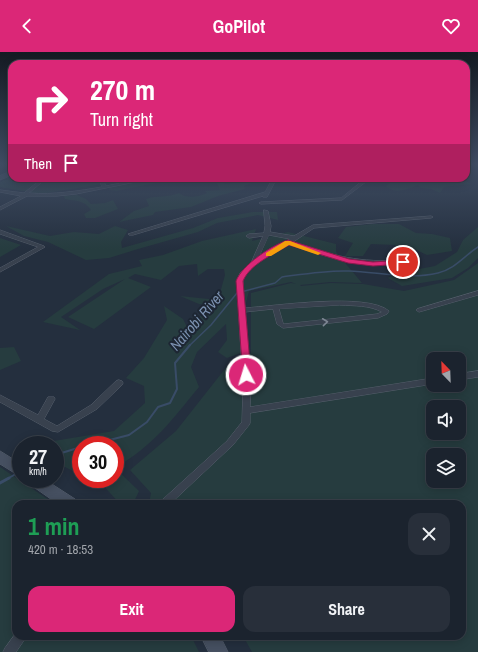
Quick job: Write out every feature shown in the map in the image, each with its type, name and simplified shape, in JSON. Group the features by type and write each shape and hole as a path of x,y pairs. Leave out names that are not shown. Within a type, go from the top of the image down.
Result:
{"main road":[{"path":"0,457 12,465"},
{"path":"46,488 64,500"},
{"path":"212,640 219,652"}],"street":[{"path":"10,193 24,196 50,196 66,193"},
{"path":"0,209 27,193"},
{"path":"131,234 267,193 264,207 268,226 267,233 252,264 240,278 247,411 246,423 230,443 168,500"},
{"path":"264,207 342,199 350,193"},
{"path":"252,264 317,226 431,216"},
{"path":"0,232 42,247 0,270"},
{"path":"249,236 267,233 295,238"},
{"path":"288,242 335,258 354,262 383,264 403,262"},
{"path":"419,310 478,293"},
{"path":"242,310 360,303 381,307 386,311 378,316 283,326 280,324 276,309"},
{"path":"466,376 478,374"},
{"path":"247,411 426,382"},
{"path":"0,398 55,429 59,429 94,407 119,383"},
{"path":"39,420 51,399"},
{"path":"9,652 18,640"}],"green space":[{"path":"179,193 189,197 200,196 207,193 230,193 191,207 155,212 153,215 119,222 134,211 149,206 146,199"},
{"path":"77,195 86,199 91,204 105,203 113,200 118,209 95,218 86,218 84,214 91,210 86,204 65,199 64,196"},
{"path":"253,212 277,212 278,220 258,215 217,223 198,232 109,258 86,260 48,242 24,236 6,226 50,236 74,232 99,234 115,226 128,230 121,242 122,248 193,228 218,218"},
{"path":"373,224 399,224 416,233 432,234 450,238 452,251 427,255 410,247 414,257 405,260 395,245 371,244 363,256 345,256 353,243 338,238 346,227"},
{"path":"478,227 478,258 468,268 452,278 402,286 388,278 401,270 435,266 457,252 463,240"},
{"path":"256,229 252,241 288,232 336,244 336,252 362,283 330,282 300,285 301,286 331,283 363,284 404,291 454,280 478,263 478,652 252,652 245,640 466,640 466,500 150,500 151,493 130,470 176,431 228,365 251,353 251,293 291,283 296,284 291,282 249,291 246,303 249,350 227,358 218,352 227,340 226,324 197,352 191,367 199,387 161,432 141,450 124,462 124,436 84,436 114,431 145,403 144,386 126,378 144,358 167,320 164,306 183,319 188,329 211,305 199,304 180,296 218,300 225,275 224,269 208,269 198,276 197,264 179,266 161,280 135,274 128,278 151,287 94,329 68,317 125,279 103,289 61,317 80,330 43,322 109,274 142,266 139,260 163,255 202,241"},
{"path":"0,238 21,245 0,257"},
{"path":"14,347 21,361 0,370 0,348"},
{"path":"72,438 72,470 64,466 64,439"},
{"path":"0,467 12,475 12,488 31,488 49,500 12,500 12,640 193,640 199,652 0,652"},
{"path":"124,477 139,491 135,500 116,500 106,488 124,488"}],"waterway":[{"name":"Nairobi River","path":"190,345 211,325 237,293 275,283 282,277 332,271 405,276 427,275 449,269 478,247"},
{"name":"Nairobi River","path":"124,436 129,435 147,422 158,407 170,403 177,389 175,363 190,345"},
{"name":"Nairobi River","path":"64,452 72,450"},
{"name":"Nairobi River","path":"7,479 12,476"},
{"name":"Nairobi River","path":"0,483 9,478"}],"slow traffic":[{"path":"268,255 288,242 318,253"}],"route":[{"path":"246,375 240,278 252,264 288,242 348,261 373,264 403,262"}]}
